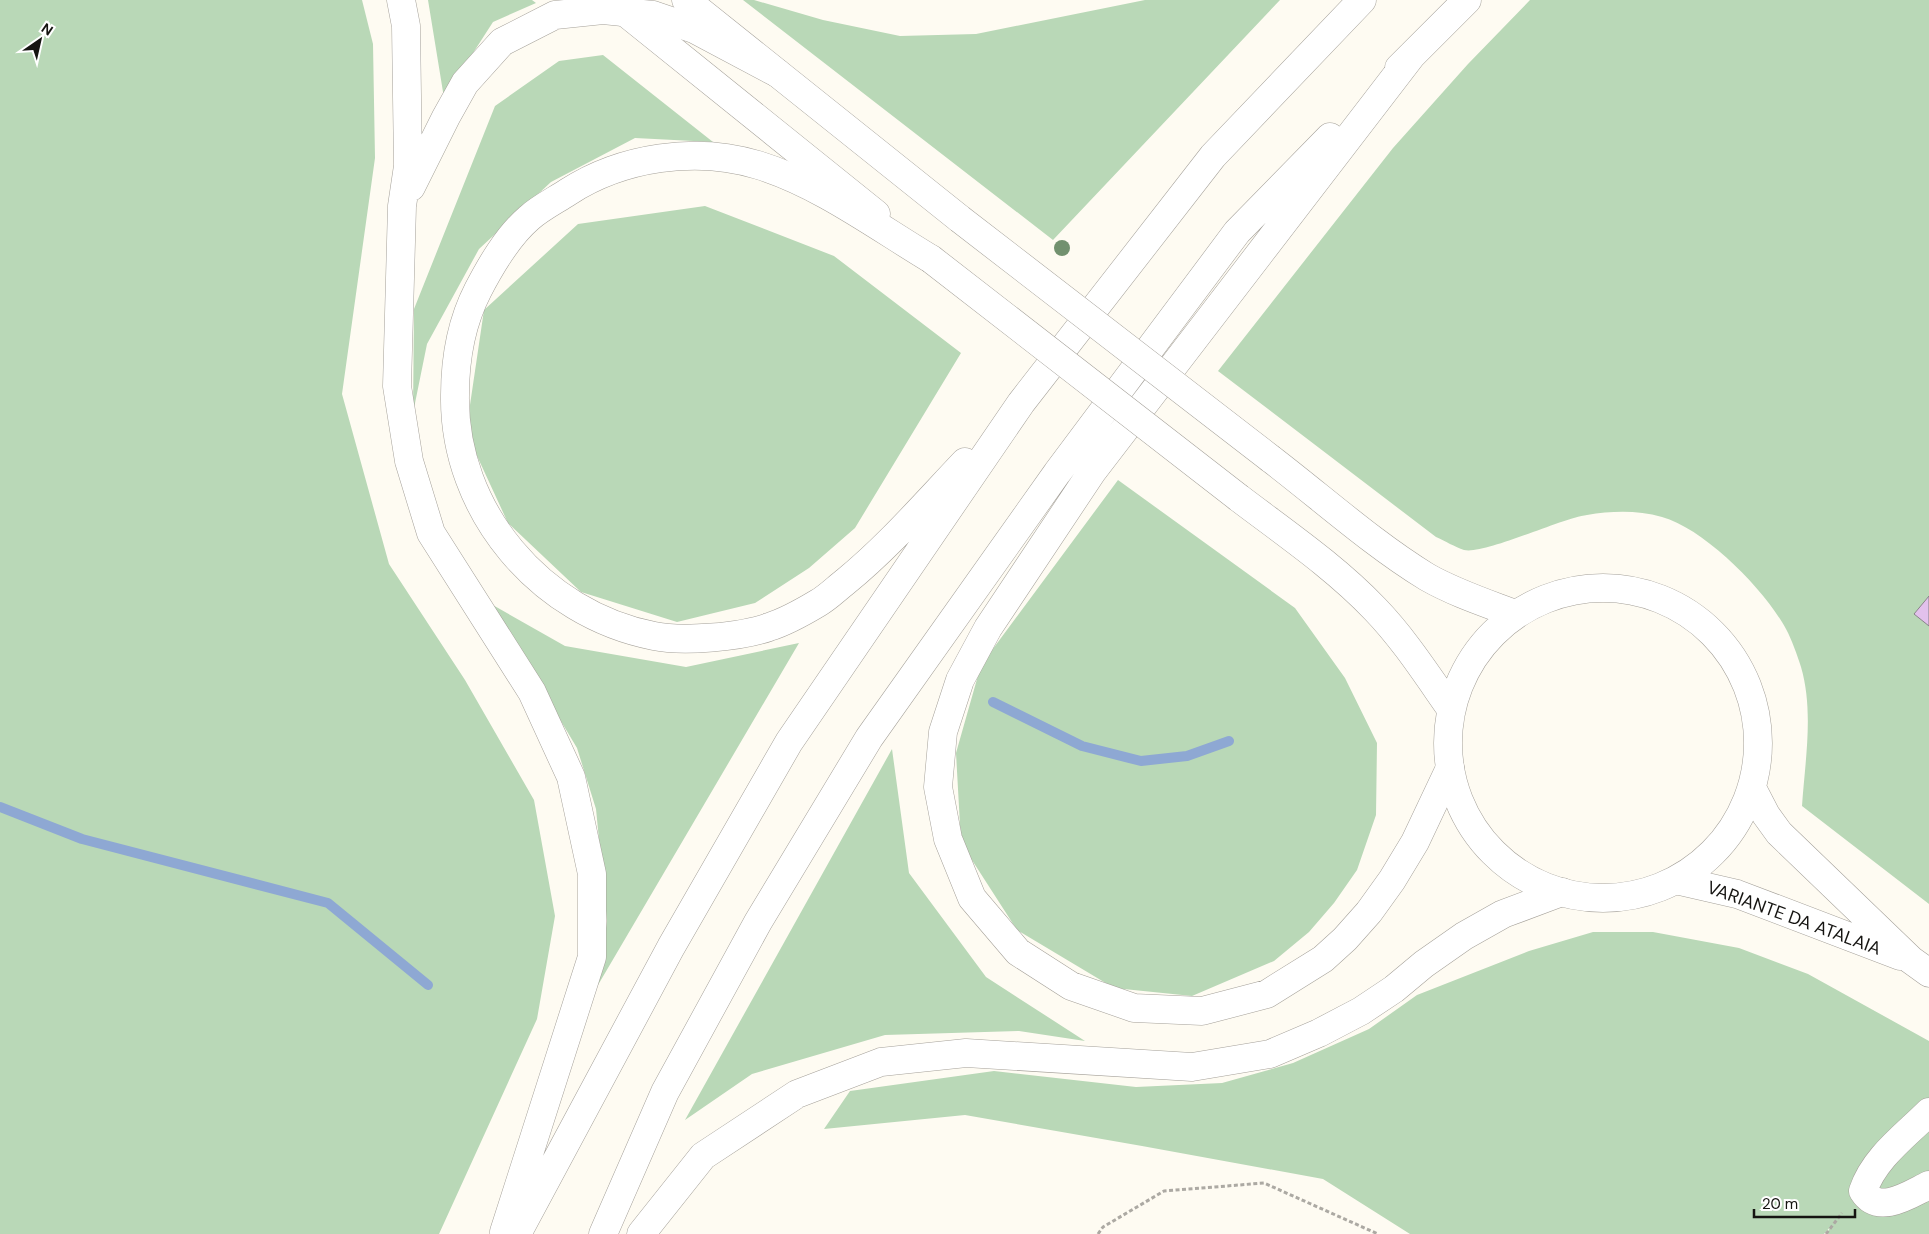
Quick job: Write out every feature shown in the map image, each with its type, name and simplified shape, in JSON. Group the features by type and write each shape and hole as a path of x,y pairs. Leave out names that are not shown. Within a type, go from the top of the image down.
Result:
{"main road":[{"path":"401,0 406,26 408,166 402,206 397,386 409,461 431,533 532,692 571,777 592,874 592,957 503,1234"},
{"path":"686,0 960,219 1394,555 1427,577 1457,592 1515,614"},
{"path":"517,1234 671,947 789,742 1021,403 1214,156 1362,0"},
{"path":"603,1234 665,1092 758,922 869,738 1056,473 1237,232 1467,0"},
{"path":"402,206 446,116 466,83 502,42 555,15 603,10 618,6 653,14 694,29 777,73"},
{"path":"618,6 931,258 1350,584 1376,609 1397,634 1451,709"},
{"path":"1412,55 1092,472 988,628 960,680 943,732 938,787 948,838 972,898 1018,952 1071,986 1134,1008 1202,1011 1267,994 1323,959 1345,939 1369,912 1392,880 1415,842 1450,768"},
{"path":"931,258 806,184 757,165 709,155 657,159 610,169 574,188 528,218 493,260 468,311 455,360 454,420 465,470 483,513 514,556 554,592 603,621 656,637 710,638 768,628 820,602 867,564 1021,403"},
{"name":"VARIANTE DA ATALAIA","path":"1599,587 1618,588 1656,597 1683,610 1707,627 1727,648 1743,673 1753,701 1758,730 1758,759 1752,788 1740,816 1723,842 1702,863 1676,880 1649,892 1620,897 1591,898 1562,892 1534,882 1509,866 1487,846 1470,822 1457,796 1450,768 1448,738 1451,709 1460,681 1474,655 1493,633 1515,614 1541,600 1569,590 1599,587"},
{"name":"VARIANTE DA ATALAIA","path":"1752,788 1766,815 1779,833 1920,967"},
{"name":"VARIANTE DA ATALAIA","path":"1676,880 1737,894 1920,967"},
{"path":"641,1234 703,1156 797,1094 881,1062 966,1053 1192,1067 1270,1054 1319,1033 1361,1011 1394,989 1424,964 1464,936 1495,918 1562,892"},
{"path":"1929,1112 1880,1160 1869,1175 1864,1191 1868,1198 1875,1201 1895,1202 1929,1185"}],"path":[{"path":"1098,1234 1103,1227 1164,1192 1264,1183 1378,1234"}],"green space":[{"path":"0,0 362,0 373,44 375,158 342,394 389,564 465,680 534,800 555,916 537,1019 439,1234 0,1234"},
{"path":"428,0 532,0 536,3 493,22 444,98"},
{"path":"743,0 754,0 823,20 900,36 976,34 1145,0 1280,0 1053,240"},
{"path":"1530,0 1929,0 1929,596 1914,614 1929,626 1929,904 1802,806 1808,718 1805,684 1799,662 1788,633 1776,613 1749,580 1715,547 1697,534 1662,517 1643,513 1615,512 1574,518 1488,547 1464,550 1436,537 1218,371 1393,148 1468,64"},
{"path":"603,55 713,142 635,138 551,182 479,249 427,344 413,413 414,309 495,106 559,61"},
{"path":"705,206 834,256 961,353 855,528 809,568 755,603 677,622 581,592 508,523 466,432 484,310 578,224"},
{"path":"1118,480 1295,608 1345,678 1377,743 1376,815 1357,870 1334,903 1309,932 1274,961 1192,996 1114,988 1017,930 961,843 956,753 981,665"},
{"path":"491,604 565,646 686,667 799,643 598,985 607,921 596,809 577,748"},
{"path":"892,749 909,873 986,977 1085,1041 1019,1031 885,1035 752,1074 685,1120"},
{"path":"1593,932 1653,932 1739,948 1808,974 1929,1041 1929,1234 1826,1234 1832,1225 1824,1234 1410,1234 1323,1179 1142,1146 965,1115 824,1129 850,1091 994,1071 1136,1087 1222,1083 1293,1063 1369,1029 1417,995 1529,951"}],"building":[{"path":"1929,596 1929,626 1914,614"}],"waterway":[{"path":"993,702 1082,746 1141,761 1187,756 1229,741"},
{"path":"0,807 82,839 328,903 428,985"}]}
